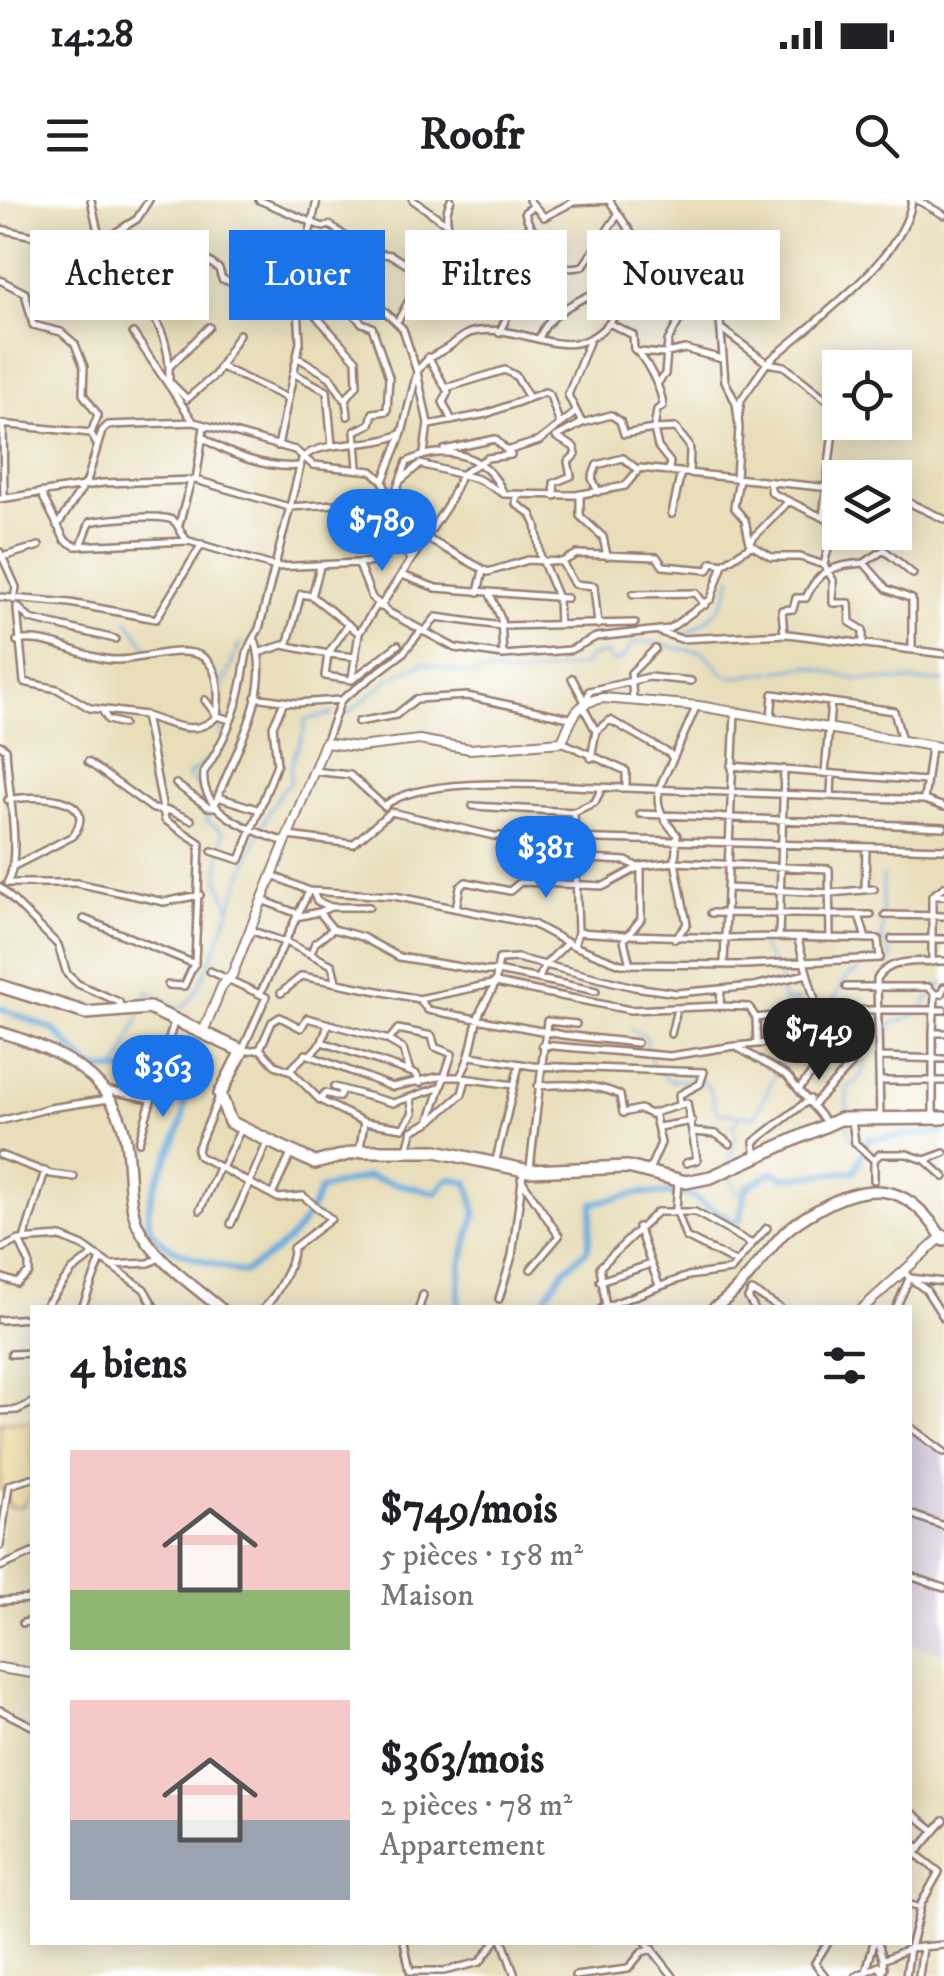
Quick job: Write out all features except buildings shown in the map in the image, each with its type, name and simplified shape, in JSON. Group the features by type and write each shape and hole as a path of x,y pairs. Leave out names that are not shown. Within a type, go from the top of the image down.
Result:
{"highway":[{"path":"0,986 79,1012 142,1007 242,1051 220,1094 226,1114 240,1130 315,1163 360,1150 453,1153 525,1174 604,1166 649,1170 677,1189 727,1171 827,1125 848,1120 938,1118"}],"main road":[{"path":"0,1032 48,1046 104,1089 126,1134 136,1221 161,1257 217,1305"},
{"path":"718,1305 742,1285 785,1232 848,1194 874,1190 900,1196 923,1209 943,1238"}],"street":[{"path":"91,200 96,230"},
{"path":"121,230 137,219 149,200"},
{"path":"310,230 317,200"},
{"path":"413,200 449,226"},
{"path":"450,230 446,216 451,200"},
{"path":"533,230 526,212 531,203 544,218 574,202 610,200 629,230"},
{"path":"913,574 884,550 864,563 826,567 800,557 771,556 750,544 744,520 734,508 738,421 741,400 767,363 842,298 883,255 914,200 944,216"},
{"path":"264,202 312,222 330,225 366,252 391,255 405,264"},
{"path":"567,266 583,266 617,216"},
{"path":"0,229 30,236"},
{"path":"209,262 219,270 222,279 229,281"},
{"path":"0,280 25,293 35,327 58,331 75,344 84,367 84,398 108,425 194,422 278,446 305,456 310,464 358,467 384,481 393,506 380,560 358,565 273,567 188,541 82,547 64,540 41,493"},
{"path":"540,340 545,325 587,299"},
{"path":"398,320 405,306"},
{"path":"385,309 398,320 417,372 428,424 424,454"},
{"path":"157,320 170,367 170,386"},
{"path":"278,446 301,320"},
{"path":"321,320 356,360 358,385 346,402"},
{"path":"358,467 355,431 370,424 373,414 388,411 389,378 372,327 359,320"},
{"path":"499,333 506,320"},
{"path":"582,423 568,395 593,338 611,320"},
{"path":"657,384 665,375 677,320"},
{"path":"720,320 722,359 738,421"},
{"path":"609,323 628,330 634,349 639,352 667,354 685,349 722,359"},
{"path":"170,367 209,327"},
{"path":"723,330 767,363 784,366 832,405 830,460"},
{"path":"384,481 402,433 417,372 428,357 470,332 499,333 558,345 593,338"},
{"path":"133,333 194,422"},
{"path":"170,386 188,398 221,367 239,334"},
{"path":"639,352 657,384 663,406 657,412 654,430 670,470"},
{"path":"296,357 330,377 346,402 348,416"},
{"path":"428,357 449,395 443,402 452,422"},
{"path":"221,367 285,398"},
{"path":"446,388 505,370 516,376 529,398"},
{"path":"292,373 326,391 332,446"},
{"path":"428,424 452,422 544,392 551,399 558,422"},
{"path":"551,399 568,395"},
{"path":"391,498 407,462 424,454 491,439 510,450 539,441 558,422 576,412"},
{"path":"556,436 582,423 612,415 620,421 624,434 676,428 691,443 672,514"},
{"path":"97,446 91,433 98,416"},
{"path":"91,433 1,424 2,498 85,485 193,480 289,506 391,498"},
{"path":"57,526 85,485 108,425"},
{"path":"178,528 204,427"},
{"path":"548,431 574,447 576,454 568,462 571,476 554,483 556,496"},
{"path":"213,804 203,776 231,720 242,683 245,649 254,637 300,465 305,456 332,446 380,444 402,433"},
{"path":"203,437 283,467 300,465"},
{"path":"354,688 359,632 402,575 462,474 480,463 511,456 510,450"},
{"path":"442,452 459,453 480,463 496,477 504,494"},
{"path":"598,492 592,480 596,466 623,458 638,469 822,487"},
{"path":"400,481 420,464 462,474 504,494 556,496 627,485 638,469"},
{"path":"769,482 771,492 822,517"},
{"path":"580,494 580,516 602,537 607,556"},
{"path":"517,496 516,504 531,514 536,525 542,561 558,598 559,626"},
{"path":"358,565 378,606 455,648 503,656 570,650 596,636 660,632 705,605 715,593 724,564 750,544 789,501"},
{"path":"912,504 944,519"},
{"path":"82,547 92,520 162,517 188,541"},
{"path":"388,537 400,542 411,560"},
{"path":"426,538 483,570 542,561 562,562 578,554 657,557 663,566 709,570 713,562 724,564"},
{"path":"0,597 70,602 158,618 202,544"},
{"path":"39,546 1,556 16,588 17,641 25,683 57,689 88,708 145,715 196,729 219,717"},
{"path":"784,634 782,610 794,608 796,598 806,598 826,567 829,550"},
{"path":"562,562 574,584 594,586 596,636"},
{"path":"864,563 882,585 912,598 912,648"},
{"path":"312,596 320,566"},
{"path":"826,567 834,581 834,603 849,603 850,622 864,630 863,642"},
{"path":"478,592 483,570"},
{"path":"402,575 436,588 450,586 490,594 567,598"},
{"path":"633,594 696,593 705,605"},
{"path":"286,646 302,594 312,596 359,632"},
{"path":"490,594 501,626 503,656"},
{"path":"17,609 30,619 116,639"},
{"path":"203,1032 250,930 341,700 402,654 436,617 501,626 635,623"},
{"path":"347,626 328,654 325,676 352,680 398,644"},
{"path":"660,632 673,638 784,634 944,654"},
{"path":"213,804 243,738 255,696 258,653 254,637"},
{"path":"17,641 42,641 116,660 190,652 202,656 214,673 219,717"},
{"path":"258,653 286,646 356,657"},
{"path":"633,699 631,673 656,649"},
{"path":"562,742 570,718 594,686 629,684 648,677 690,681"},
{"path":"572,678 596,731"},
{"path":"770,719 774,694 831,701 895,711 894,724 902,729 901,737"},
{"path":"255,696 284,702 341,700"},
{"path":"358,722 390,718 416,699 467,696 570,718"},
{"path":"584,704 598,698 697,705 901,737 944,748"},
{"path":"205,700 219,717 231,720"},
{"path":"830,794 831,701"},
{"path":"212,851 239,860 256,832 277,764 273,726 284,702"},
{"path":"675,939 687,924 674,862 677,840 660,814 658,790 697,705"},
{"path":"102,709 108,720 122,724"},
{"path":"724,966 735,712"},
{"path":"145,715 164,820 200,843 194,964 184,986 168,984"},
{"path":"591,758 596,731 605,721 615,721 672,759"},
{"path":"325,744 359,747 419,740 470,750 562,742 626,771 626,788"},
{"path":"924,800 932,744"},
{"path":"0,745 6,749 8,800 15,838 14,866 4,886"},
{"path":"88,762 155,810 191,820"},
{"path":"731,766 926,782"},
{"path":"779,937 784,770"},
{"path":"313,771 350,775 386,809 478,834 944,849"},
{"path":"176,784 256,832 286,839 353,844 386,809 408,793 452,786 830,794 924,800 944,807"},
{"path":"473,806 574,812 593,803 602,788"},
{"path":"8,800 63,799 74,807 78,817 73,836 14,866"},
{"path":"213,804 260,810"},
{"path":"539,979 578,932 574,812"},
{"path":"640,814 944,828"},
{"path":"522,835 530,855 626,861 640,867"},
{"path":"865,891 866,848"},
{"path":"456,908 460,888 466,882 510,891 548,858"},
{"path":"520,882 604,886 640,867 674,862 829,869 830,938"},
{"path":"630,965 627,935 641,918 640,867"},
{"path":"272,875 311,891 390,895 532,924 571,944 630,965 724,966 880,959 879,940 675,939 578,932"},
{"path":"4,886 76,883 164,902 200,894"},
{"path":"4,886 58,945 67,974 80,986 119,1002 122,1009"},
{"path":"932,896 944,887"},
{"path":"727,888 831,892 874,889"},
{"path":"311,891 317,901 331,906 370,907"},
{"path":"260,994 311,891"},
{"path":"932,896 944,896"},
{"path":"932,896 932,962"},
{"path":"262,900 297,916 331,906"},
{"path":"319,912 333,929 362,937 402,958 497,970 596,991"},
{"path":"711,912 871,915"},
{"path":"859,915 866,939"},
{"path":"885,915 944,916"},
{"path":"84,919 194,964"},
{"path":"311,953 315,943 333,929"},
{"path":"250,930 332,964 336,981"},
{"path":"892,939 944,939"},
{"path":"798,940 820,1035 812,1059 816,1068 800,1088"},
{"path":"407,1150 412,1131 462,1094 478,1018 496,983 501,958 548,964 656,990 720,988 807,974"},
{"path":"880,1122 877,979 883,970 900,963 944,961"},
{"path":"560,983 563,968"},
{"path":"210,971 266,999 242,1051 260,1050"},
{"path":"281,993 298,976 419,1000 496,983 630,1010 677,1012 720,1006 749,1007 756,1018 756,1044"},
{"path":"846,987 942,994 944,986"},
{"path":"720,988 720,1006"},
{"path":"934,991 931,1059 938,1118"},
{"path":"419,1000 428,1010 637,1043"},
{"path":"846,1010 944,1010"},
{"path":"671,1034 677,1012"},
{"path":"756,1018 789,1014"},
{"path":"260,1050 277,1018 300,1028 306,1018 389,1040 403,1048 410,1072"},
{"path":"500,1300 512,1256 545,1031 550,1018 576,1024"},
{"path":"139,1142 175,1019"},
{"path":"310,1055 322,1042 328,1025"},
{"path":"389,1040 398,1029 432,1036 435,1047 452,1053 429,1122"},
{"path":"933,1033 944,1034"},
{"path":"322,1042 418,1075 420,1083"},
{"path":"622,1053 623,1042"},
{"path":"542,1044 652,1055 780,1042 788,1047"},
{"path":"735,1046 800,1088 827,1125"},
{"path":"260,1050 275,1066 290,1070 320,1100 364,1122 401,1128 413,1114 411,1100"},
{"path":"290,1070 302,1056 310,1055 353,1076 392,1088 446,1076 514,1084"},
{"path":"471,1056 539,1067 702,1072 702,1082 679,1095 680,1104"},
{"path":"880,1057 944,1060"},
{"path":"757,1158 754,1142 812,1102 852,1064"},
{"path":"495,1164 520,1065"},
{"path":"880,1081 944,1081"},
{"path":"538,1086 555,1083 610,1091 620,1095 623,1113 641,1109 654,1113 688,1104 697,1161 686,1163"},
{"path":"320,1100 324,1093 339,1097 338,1089 384,1102 411,1100 444,1085"},
{"path":"104,1089 151,1099"},
{"path":"220,1094 197,1150 220,1169 272,1195 310,1200 331,1219 293,1248 294,1257 266,1305"},
{"path":"0,1121 38,1110 110,1099"},
{"path":"649,1170 660,1149 654,1113"},
{"path":"659,1127 692,1120"},
{"path":"848,1120 853,1139 874,1160"},
{"path":"360,1150 364,1122"},
{"path":"200,1210 240,1130"},
{"path":"694,1132 716,1134 730,1144"},
{"path":"231,1224 268,1143"},
{"path":"874,1160 883,1153 926,1160 944,1153"},
{"path":"272,1195 291,1154"},
{"path":"0,1155 74,1177"},
{"path":"874,1160 874,1180"},
{"path":"926,1160 944,1176"},
{"path":"0,1277 18,1283 29,1273 22,1240 45,1171"},
{"path":"525,1174 559,1234 532,1268"},
{"path":"677,1189 676,1209 686,1238 737,1263"},
{"path":"605,1305 600,1267 657,1212 676,1209 704,1216 752,1244"},
{"path":"638,1227 659,1285"},
{"path":"610,1305 659,1285 731,1270 767,1228"},
{"path":"0,1249 22,1240 61,1237 83,1246 144,1289 153,1305"},
{"path":"867,1305 907,1275 943,1238"},
{"path":"0,1241 12,1244"},
{"path":"83,1246 86,1258"},
{"path":"47,1305 86,1258 94,1254"},
{"path":"108,1265 148,1263 161,1257"},
{"path":"83,1305 101,1259"},
{"path":"600,1281 651,1264"},
{"path":"907,1275 944,1282"},
{"path":"897,1305 907,1275"},
{"path":"907,1275 926,1290 944,1318"},
{"path":"752,1305 748,1298 752,1292 775,1305"},
{"path":"420,1305 422,1295"},
{"path":"0,1320 30,1318"},
{"path":"12,1354 30,1353"},
{"path":"0,1410 11,1412 30,1404"},
{"path":"912,1428 944,1452"},
{"path":"0,1546 4,1496 12,1483 30,1478"},
{"path":"912,1515 944,1526"},
{"path":"0,1567 30,1554"},
{"path":"912,1577 944,1588"},
{"path":"0,1601 30,1598"},
{"path":"23,1624 30,1622"},
{"path":"0,1668 30,1673"},
{"path":"0,1710 30,1725"},
{"path":"912,1816 936,1831"},
{"path":"912,1858 944,1820"},
{"path":"912,1842 939,1872 920,1908 912,1940"},
{"path":"912,1906 920,1908"},
{"path":"405,1945 410,1971 444,1971 482,1962 493,1945"},
{"path":"503,1945 515,1976"},
{"path":"649,1945 673,1976"},
{"path":"826,1945 815,1963 826,1976"},
{"path":"866,1972 875,1945"},
{"path":"877,1945 885,1976"},
{"path":"906,1976 911,1945"},
{"path":"883,1960 910,1948 944,1945"},
{"path":"919,1976 923,1948"},
{"path":"575,1976 628,1969 642,1952 653,1949"},
{"path":"856,1976 884,1968"}],"shaded area":[{"path":"912,1431 944,1455 944,1653 912,1645"}],"sand":[{"path":"0,1422 30,1422 30,1495 22,1507 9,1507 6,1491 0,1490"}],"waterway":[{"path":"683,637 721,605 731,577"},
{"path":"128,620 150,652"},
{"path":"340,715 349,713 392,677 423,663 468,674 519,676 584,665 588,658 605,653 612,661 621,660 633,643 642,642 702,651 725,675 738,677 808,666 855,679 944,682"},
{"path":"223,686 240,643"},
{"path":"218,676 221,697"},
{"path":"220,705 221,737"},
{"path":"142,1002 148,991 178,1009 191,999 218,943 260,830 275,801 291,782 305,720 332,714"},
{"path":"206,794 187,777 211,757"},
{"path":"210,809 206,820 223,832 218,878 230,908"},
{"path":"847,1116 847,1088 860,1078 865,1065 842,1041 842,1011 832,1002 848,975 858,972 863,963 890,962 892,957 882,939 883,876"},
{"path":"727,1164 737,1136 732,1126 743,1113 750,1118 756,1115 802,1016 797,1000 784,1002 779,977 759,941"},
{"path":"922,1008 935,988 944,984"},
{"path":"0,1008 54,1030 92,1069 137,1072 162,1082 177,1079 184,1100 182,1123 148,1213 153,1232 170,1247 243,1273 290,1238 307,1217 320,1189 368,1177 436,1193 449,1178 468,1183 476,1213 461,1264 458,1305"},
{"path":"862,1059 865,1044 882,1041 893,1023 918,1014"},
{"path":"110,1072 121,1062 140,1015"},
{"path":"631,1029 645,1036 653,1067"},
{"path":"661,1074 671,1081 700,1080 710,1089 717,1112 738,1115"},
{"path":"847,1124 852,1140"},
{"path":"540,1305 563,1271 588,1249 593,1203 641,1193 687,1194 735,1222 740,1220 746,1188 773,1172 785,1178 855,1171 868,1139 944,1132"},
{"path":"728,1172 737,1192 745,1193"}]}
